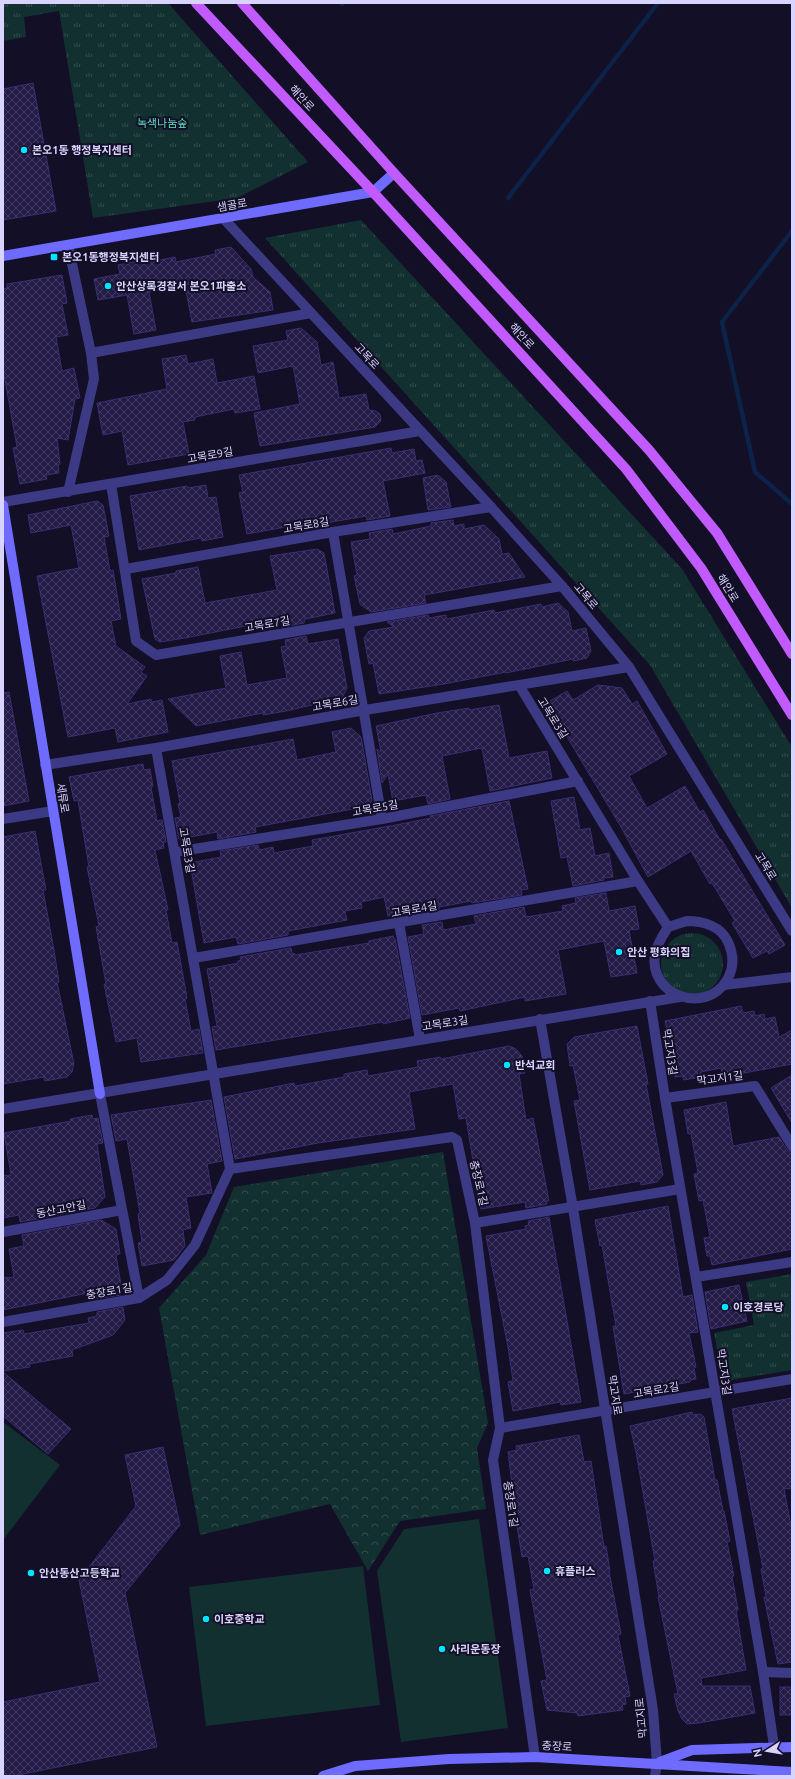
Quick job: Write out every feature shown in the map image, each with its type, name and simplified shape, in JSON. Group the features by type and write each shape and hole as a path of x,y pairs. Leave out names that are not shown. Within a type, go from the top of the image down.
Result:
{"main road":[{"name":"해안로","path":"196,3 373,192 626,469 701,568 792,715"},
{"name":"해안로","path":"242,3 394,173 649,450 717,533 792,654"}],"street":[{"path":"373,192 394,173"},
{"name":"샘골로","path":"3,256 224,219 373,192"},
{"name":"고목로","path":"224,219 491,507 562,586 629,667 792,931"},
{"path":"68,245 94,379 68,492"},
{"path":"90,353 311,313"},
{"name":"고목로9길","path":"3,504 420,431"},
{"name":"고목로7길","path":"111,484 126,569 136,641 156,655 562,586"},
{"name":"세류로","path":"3,504 100,1094"},
{"name":"고목로8길","path":"126,569 333,532 491,507"},
{"path":"333,532 382,820"},
{"name":"고목로6길","path":"46,765 156,748 364,710 629,667"},
{"name":"고목로3길","path":"518,685 638,881 668,927"},
{"name":"고목로3길","path":"156,748 214,1076"},
{"name":"고목로5길","path":"175,852 382,820 578,781"},
{"path":"3,819 53,811"},
{"name":"고목로4길","path":"194,958 638,881"},
{"path":"687,921 699,921 720,931 727,940 732,952 730,975 724,985 716,993 704,998 693,999 680,997 669,990 660,980 655,968 655,955 659,942 668,927 687,921"},
{"path":"400,923 420,1039"},
{"path":"724,985 792,977"},
{"name":"고목로3길","path":"3,1109 214,1076 420,1039 680,997"},
{"name":"막고지3길","path":"650,1001 680,1188 763,1672 774,1746"},
{"name":"막고지로","path":"540,1019 573,1208 653,1710 656,1764 655,1776"},
{"path":"214,1076 230,1169"},
{"name":"막고지1길","path":"665,1098 755,1086 792,1146"},
{"path":"100,1094 139,1298"},
{"name":"충장로1길","path":"3,1322 139,1298 167,1280 195,1245 230,1169 452,1137 457,1140 476,1223 500,1428 492,1460 535,1757"},
{"path":"476,1223 573,1208 680,1188"},
{"name":"동산고안길","path":"3,1232 122,1210"},
{"path":"696,1277 792,1262"},
{"name":"고목로2길","path":"500,1428 792,1379"},
{"path":"763,1672 792,1673"},
{"path":"656,1764 692,1750 774,1746 792,1747"},
{"name":"충장로","path":"323,1776 355,1766 449,1759 535,1757 792,1772"}],"green space":[{"name":"녹색나눔숲","path":"3,3 168,3 308,162 237,198 93,218 59,11 24,17 26,37 3,41"},
{"path":"361,220 682,569 792,747 792,908 650,665 265,238"},
{"path":"692,933 709,938 714,942 718,947 723,964 718,981 714,986 709,990 692,995 675,990 670,986 666,981 661,964 666,947 670,942 675,938"},
{"path":"443,1152 488,1423 477,1448 486,1509 400,1521 368,1571 330,1504 200,1535 159,1308 206,1255 234,1187"},
{"path":"792,1274 792,1370 731,1380 722,1375 714,1333 754,1325 746,1282"},
{"path":"3,1422 60,1465 3,1540"},
{"name":"사리운동장","path":"479,1519 508,1728 401,1742 377,1571 404,1529"},
{"path":"363,1566 380,1705 206,1726 189,1587"}],"building":[{"name":"본오1동 행정복지센터","path":"33,83 56,211 3,220 3,89"},
{"path":"231,247 251,269 253,277 270,292 273,310 192,322 185,286 149,292 156,330 134,334 127,295 98,300 94,279 120,274 118,265 144,260 145,263 175,257 176,262 216,254 215,250"},
{"path":"62,275 67,303 62,304 68,335 56,337 62,371 74,368 80,398 75,399 68,440 57,438 60,464 58,465 59,473 46,475 47,479 20,484 13,448 17,447 3,369 3,289 7,288 7,284"},
{"path":"301,328 317,342 321,365 333,362 339,398 366,394 369,410 376,411 380,414 381,421 375,427 260,446 254,413 300,404 293,366 258,373 253,346 288,340 286,331"},
{"path":"186,355 188,364 213,359 217,383 254,376 260,409 235,413 234,409 195,417 195,420 183,422 189,454 128,465 122,431 103,435 97,403 167,389 162,359"},
{"path":"391,448 392,453 414,449 416,461 422,460 425,473 383,481 390,516 367,520 366,516 303,527 302,524 247,534 239,493 243,492 239,475"},
{"path":"438,475 446,482 451,507 428,510 423,478"},
{"path":"206,485 208,498 216,497 223,537 202,541 201,538 139,550 130,496 187,486 188,488"},
{"path":"97,501 103,505 109,536 104,537 110,571 113,570 121,619 111,621 116,646 145,667 141,672 147,676 127,704 151,699 152,702 162,700 168,732 118,742 115,728 68,737 37,576 79,568 71,525 31,533 28,515"},
{"path":"453,520 454,526 464,524 464,529 484,525 499,539 502,554 509,553 525,577 424,595 426,603 371,612 360,604 354,576 357,575 351,542 370,539 369,533 392,529 393,534 431,526 431,523"},
{"path":"317,549 324,553 335,613 305,619 304,623 282,627 281,619 160,642 155,639 142,579 176,573 176,571 198,567 205,603 277,590 270,556"},
{"path":"558,603 568,612 572,631 586,628 591,651 587,658 573,661 573,659 506,673 379,694 373,663 369,664 364,638 369,631 394,627 387,622 428,615 429,618 446,615 447,619 494,610 495,613 541,604 542,607"},
{"path":"306,636 308,644 338,639 347,688 342,698 286,711 263,715 263,713 196,726 168,699 226,688 220,656 241,652 247,685 287,678 281,647 286,646 285,640"},
{"path":"598,685 622,688 632,704 637,701 667,754 629,776 647,808 685,786 700,812 703,810 785,945 769,954 767,951 753,958 732,923 735,921 712,883 710,884 691,851 648,877 621,827 554,715 552,715 545,704 567,691 573,700"},
{"path":"9,692 29,801 3,806 3,693"},
{"path":"499,705 509,758 547,751 552,778 490,791 482,748 442,756 450,799 428,804 426,795 393,801 388,774 382,783 377,749 381,752 376,726 437,713"},
{"path":"351,728 361,737 372,800 369,806 255,827 256,832 218,839 217,832 179,839 175,818 181,817 178,804 180,803 172,761 293,739 297,760 336,752 332,732"},
{"path":"143,764 144,770 150,769 153,786 151,787 157,821 162,820 166,842 163,842 164,848 155,850 168,910 166,910 172,943 177,942 191,1031 199,1029 203,1053 141,1062 137,1038 116,1042 104,984 106,984 96,927 99,926 87,867 89,867 78,800 74,801 69,777"},
{"path":"574,797 580,830 590,828 595,856 609,853 613,877 603,878 604,880 573,886 567,857 561,858 551,801"},
{"path":"509,801 528,889 521,890 522,895 472,903 471,901 439,907 439,909 420,912 420,910 388,916 384,897 361,902 362,908 345,911 347,920 288,931 288,935 238,944 236,937 204,943 190,863 221,857 220,851 258,845 259,850 273,847 274,853 313,846 312,840 401,824 431,818 430,816"},
{"path":"35,831 46,890 43,890 59,982 57,982 74,1064 72,1072 67,1077 45,1081 44,1077 3,1084 3,837"},
{"path":"606,893 609,911 635,906 639,929 629,930 637,973 611,977 604,941 558,950 566,994 525,1001 525,997 460,1011 459,1008 422,1015 408,937 424,934 422,925 442,922 443,930 476,924 474,916 524,907 526,917 563,911 562,906 576,903 575,898"},
{"path":"393,936 395,939 410,1018 383,1024 383,1022 216,1050 212,1027 217,1026 207,969 238,963 238,961 241,960 240,957 291,948 292,954 294,953 295,955 369,943 369,941"},
{"path":"741,1006 743,1013 754,1011 755,1016 764,1014 765,1019 775,1017 779,1037 792,1030 792,1064 723,1077 721,1068 701,1072 700,1077 684,1080 682,1076 675,1077 665,1021"},
{"path":"637,1026 663,1175 657,1182 641,1185 640,1181 590,1190 574,1101 580,1100 573,1065 570,1066 567,1044 574,1037"},
{"path":"509,1046 516,1049 522,1056 525,1073 519,1074 526,1120 533,1118 549,1201 546,1201 547,1204 526,1208 525,1202 481,1209 466,1118 459,1119 453,1084 409,1092 415,1129 318,1143 235,1159 224,1097 294,1083 295,1086 344,1077 344,1074 367,1070 368,1076 418,1067 417,1061 440,1057 441,1059"},
{"path":"792,1075 792,1123 771,1088"},
{"path":"211,1100 222,1161 207,1164 212,1193 186,1197 191,1228 183,1230 185,1246 174,1260 142,1266 138,1243 142,1242 138,1214 140,1213 127,1139 116,1141 111,1115"},
{"path":"726,1102 733,1146 779,1137 787,1150 792,1152 792,1249 712,1265 710,1256 707,1256 704,1238 710,1237 703,1200 699,1201 694,1174 698,1173 691,1133 688,1134 684,1110"},
{"path":"92,1115 93,1119 98,1118 103,1143 97,1144 105,1197 95,1208 20,1222 19,1215 3,1218 3,1176 11,1175 4,1133 71,1121 70,1119"},
{"path":"668,1206 683,1297 692,1295 698,1332 689,1333 696,1367 694,1368 696,1379 690,1380 690,1382 624,1394 613,1326 616,1326 602,1245 600,1246 595,1220"},
{"path":"549,1217 581,1402 561,1405 560,1402 513,1411 508,1382 513,1381 508,1347 486,1236 526,1229 525,1226 529,1225 528,1221"},
{"path":"101,1220 116,1229 120,1254 116,1255 122,1291 120,1291 121,1295 94,1299 93,1292 3,1310 3,1278 14,1277 9,1249 24,1246 22,1235"},
{"name":"이호경로당","path":"739,1285 747,1321 711,1329 705,1292"},
{"path":"123,1307 125,1320 113,1335 72,1350 73,1356 29,1364 30,1367 3,1371 3,1333 23,1330 24,1334 89,1323 88,1318 97,1316 97,1312"},
{"path":"3,1372 71,1429 48,1454 3,1416"},
{"path":"792,1398 792,1488 784,1489 792,1531 792,1662 778,1664 764,1597 766,1597 761,1569 763,1568 732,1409"},
{"path":"692,1412 693,1415 700,1414 704,1417 715,1480 717,1480 724,1511 730,1541 727,1542 734,1576 732,1576 738,1610 736,1610 746,1670 701,1678 702,1686 750,1686 755,1713 687,1724 682,1719 678,1711 674,1694 678,1694 658,1597 653,1561 655,1561 630,1426"},
{"path":"579,1435 584,1462 591,1461 604,1547 606,1546 609,1571 621,1634 618,1635 630,1696 625,1697 626,1704 622,1705 623,1710 578,1716 577,1713 547,1710 541,1681 547,1680 530,1590 534,1589 528,1556 522,1557 517,1526 515,1526 511,1502 514,1501 508,1452 517,1450 516,1446"},
{"path":"163,1447 180,1525 125,1593 157,1747 13,1776 3,1776 3,1702 100,1682 79,1580 136,1506 125,1455"},
{"path":"780,1687 792,1687 792,1715 780,1715"}],"waterway":[{"path":"508,198 658,3"},
{"path":"792,231 722,322 755,472 792,504"}],"place":[{"name":"본오1동 행정복지센터","path":"24,150"},
{"name":"본오1동행정복지센터","path":"54,257"},
{"name":"안산상록경찰서 본오1파출소","path":"108,286"},
{"name":"안산 평화의집","path":"619,952"},
{"name":"반석교회","path":"507,1065"},
{"name":"이호경로당","path":"725,1307"},
{"name":"휴플러스","path":"547,1571"},
{"name":"안산동산고등학교","path":"31,1573"},
{"name":"이호중학교","path":"206,1619"},
{"name":"사리운동장","path":"442,1649"}]}
